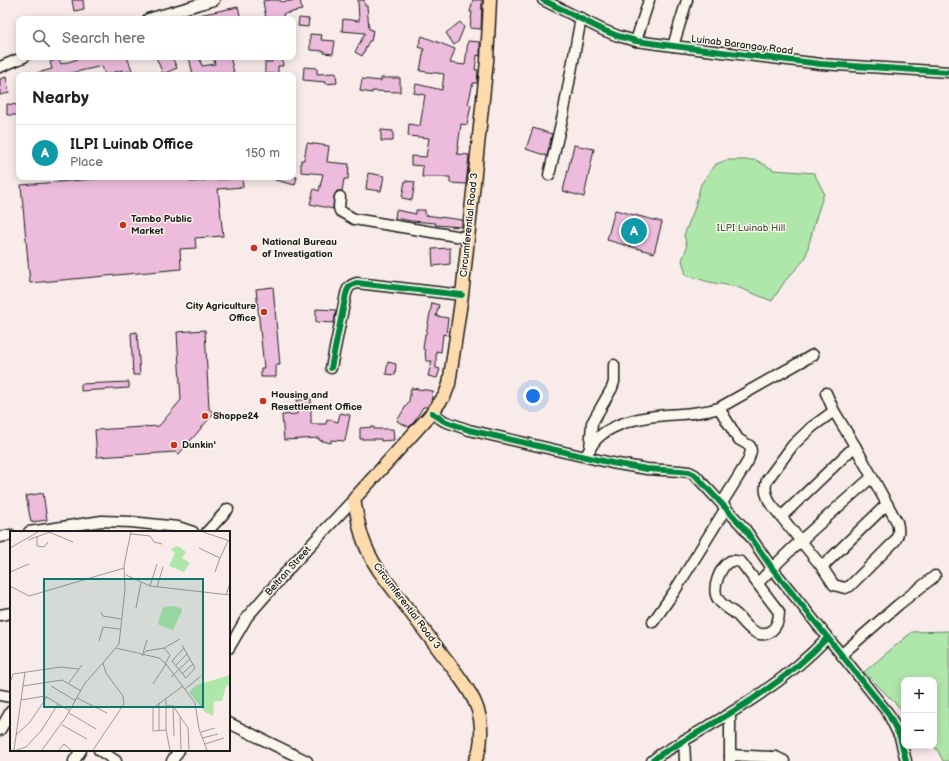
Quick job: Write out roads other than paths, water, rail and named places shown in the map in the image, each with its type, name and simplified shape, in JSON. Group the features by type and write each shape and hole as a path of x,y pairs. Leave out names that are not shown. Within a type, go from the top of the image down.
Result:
{"main road":[{"name":"Circumferential Road 3","path":"475,761 480,746 481,733 477,707 458,675 383,577 370,556 360,531 354,499 432,413 445,395 449,384 462,295 487,61 490,0"}],"street":[{"path":"158,16 214,0"},
{"name":"Luinab Barangay Road","path":"542,0 603,30 636,41 821,64 949,72"},
{"path":"636,41 649,0"},
{"path":"673,46 687,0"},
{"path":"549,175 563,115 581,18"},
{"path":"0,67 17,60"},
{"path":"340,197 340,211 354,219 468,238"},
{"path":"331,368 346,294 351,284 357,283 462,295"},
{"path":"588,453 596,439 611,428 632,420 656,415 702,412 718,408 813,355"},
{"path":"588,453 592,423 614,382 614,365"},
{"path":"826,393 834,411 897,522 899,529 895,541 850,586 845,588 834,585 822,567 770,503 765,487 767,480 793,445 812,427 834,411"},
{"path":"653,622 674,592 724,506 748,461 751,451 750,446 738,438 718,408"},
{"path":"432,413 444,421 469,430 588,453 646,469 689,472 695,475 745,529 772,568 888,713 900,737 906,761"},
{"path":"782,516 855,446"},
{"path":"758,583 800,541 872,477"},
{"name":"Beltran Street","path":"230,646 244,622 257,605 354,499"},
{"path":"822,567 887,504"},
{"path":"208,531 228,509"},
{"path":"36,531 102,521 131,522 178,527 190,531"},
{"path":"0,537 10,535"},
{"path":"730,561 741,562 758,583 779,612 779,619 776,627 767,634 752,631 717,598 716,589 720,574 726,564 730,561"},
{"path":"842,654 898,605 935,576"},
{"path":"0,615 10,613"},
{"path":"652,761 684,740 730,714 788,675 810,656 827,638"},
{"path":"0,695 10,697"},
{"path":"0,730 10,713"},
{"path":"730,714 730,758 772,759 776,757 784,761"},
{"path":"230,723 307,761"},
{"path":"684,740 685,761"},
{"path":"74,761 80,751"},
{"path":"101,751 116,761"},
{"path":"172,761 178,751"}],"place":[{"name":"Tambo Public Market","path":"123,225"},
{"name":"ILPI Luinab Office","path":"634,231"},
{"name":"National Bureau of Investigation","path":"254,248"},
{"name":"City Agriculture Office","path":"264,312"},
{"name":"Housing and Resettlement Office","path":"263,401"},
{"name":"Shoppe24","path":"205,416"},
{"name":"Dunkin'","path":"174,445"}],"park label":[{"name":"ILPI Luinab Hill","path":"751,228"}]}
